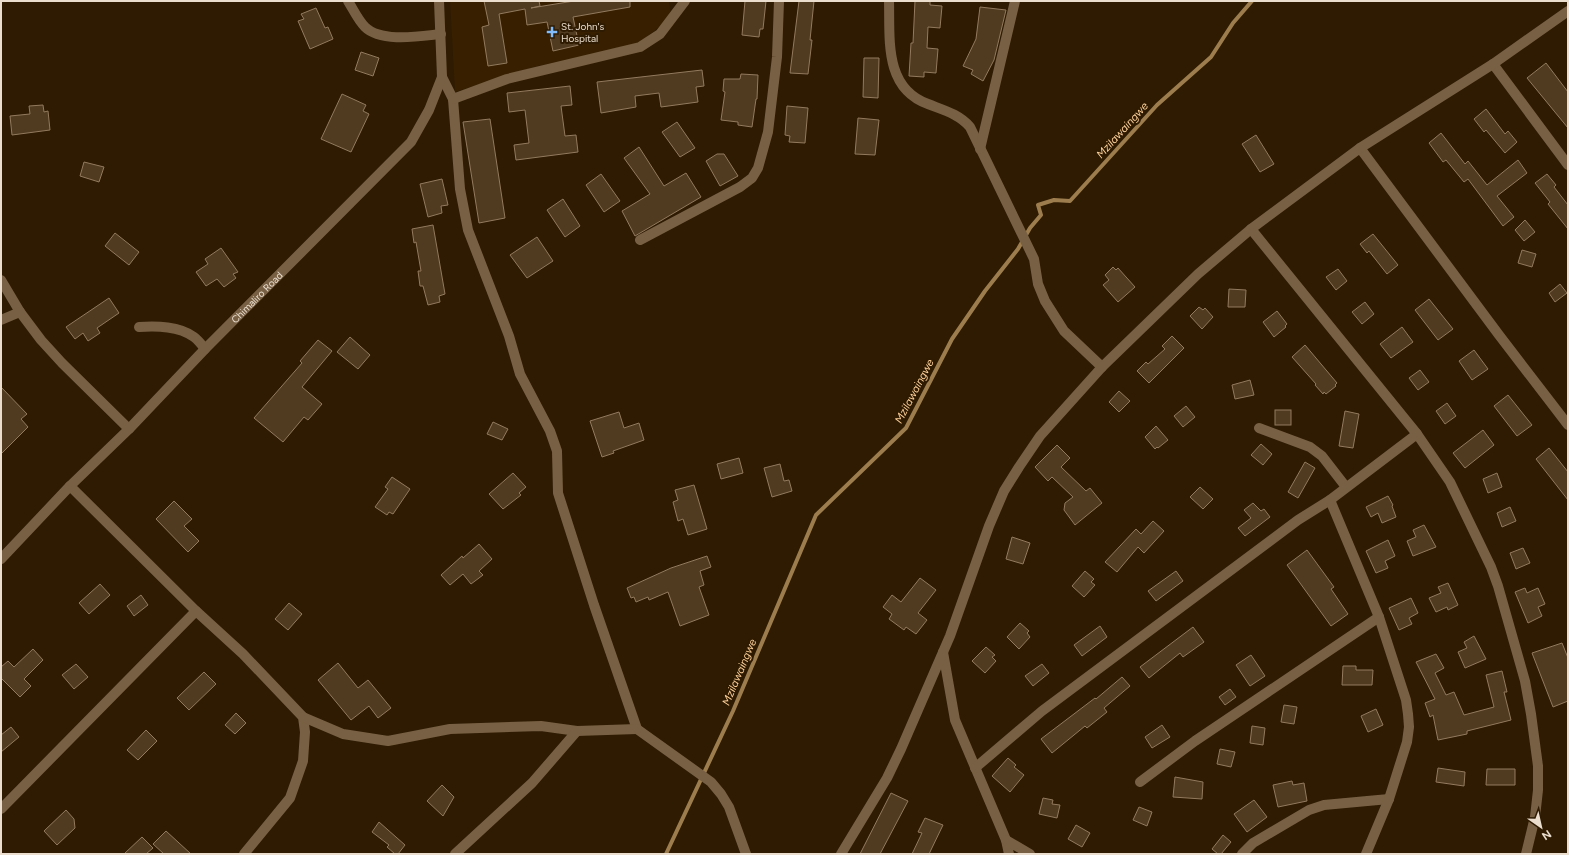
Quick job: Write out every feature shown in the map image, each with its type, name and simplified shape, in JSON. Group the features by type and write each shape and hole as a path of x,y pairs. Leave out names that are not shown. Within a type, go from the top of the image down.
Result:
{"street":[{"path":"348,1 366,28 381,35 398,38 441,34"},
{"name":"Chimaliro Road","path":"1,559 70,486 129,429 205,349 411,142 429,110 442,76 439,1"},
{"path":"453,100 508,79 640,47 660,34 685,1"},
{"path":"640,240 740,187 752,178 758,168 768,132 777,57 779,1"},
{"path":"889,1 892,62 901,83 910,95 918,100 951,113 965,121 970,127 1034,259 1037,268 1038,284 1045,301 1064,331 1102,368"},
{"path":"980,149 1015,1"},
{"path":"840,854 894,763 943,652 989,526 1004,491 1040,436 1102,368 1198,274 1251,229 1360,148 1493,64 1568,10"},
{"path":"1493,64 1568,165"},
{"path":"442,76 453,100 460,189 468,230 509,336 520,374 550,431 557,450 558,493 594,605 637,729 711,782 729,807 746,854"},
{"path":"1360,148 1568,425"},
{"path":"1251,229 1417,434 1450,482 1491,567 1498,586 1525,681 1538,766 1538,790 1535,817 1526,854"},
{"path":"1,280 20,312 41,340 62,363 129,429"},
{"path":"1,320 20,312"},
{"path":"139,327 170,328 182,331 194,337 205,349"},
{"path":"1259,428 1310,447 1322,456 1346,487"},
{"path":"975,768 1048,707 1298,520 1330,500 1417,434"},
{"path":"70,486 196,612 243,654 303,717 343,734 388,741 450,728 540,726 577,730 637,729"},
{"path":"1330,500 1379,617 1406,700 1408,714 1409,727 1407,742 1389,799 1366,854"},
{"path":"1,809 196,612"},
{"path":"1140,782 1195,741 1379,617"},
{"path":"943,652 955,720 1006,840 1009,854"},
{"path":"244,854 290,798 303,761 305,732 303,717"},
{"path":"455,854 532,783 577,730"},
{"path":"1242,854 1253,843 1309,810 1324,806 1389,799"},
{"path":"1006,840 1030,854"}],"shaded area":[{"name":"St. John's Hospital","path":"450,1 669,1 671,17 635,47 538,66 455,92"}],"building":[{"path":"484,1 539,1 540,6 531,8 574,1 630,1 630,7 573,17 579,45 553,51 547,22 527,25 525,9 499,14 507,63 488,66 482,27 489,25"},
{"path":"745,1 766,1 763,29 760,29 759,37 742,35"},
{"path":"799,1 814,1 810,40 812,40 808,74 790,73"},
{"path":"915,1 930,1 930,5 942,6 940,28 928,27 927,48 938,49 936,73 924,72 924,77 909,76 911,43 913,43"},
{"path":"980,7 1006,10 994,60 983,81 971,74 973,70 963,66 976,39"},
{"path":"316,8 325,28 328,27 333,39 310,49 298,21 304,19 301,14"},
{"path":"361,52 379,58 373,76 355,70"},
{"path":"864,58 879,58 878,98 863,97"},
{"path":"1546,63 1568,92 1568,128 1527,78"},
{"path":"702,70 704,86 696,87 698,102 661,107 659,93 635,96 636,107 601,113 597,82"},
{"path":"741,74 758,75 757,99 752,127 738,125 738,122 721,120 725,92 723,91 724,79 740,79"},
{"path":"570,86 572,105 561,106 565,136 576,135 578,152 516,160 514,145 529,143 525,110 509,112 507,93"},
{"path":"342,94 366,105 363,111 369,114 351,152 321,139"},
{"path":"43,105 44,112 48,111 50,130 12,135 10,116 30,114 29,106"},
{"path":"787,106 808,108 805,143 789,142 790,136 785,135"},
{"path":"1486,109 1505,134 1508,131 1517,142 1505,153 1486,130 1484,132 1474,119"},
{"path":"858,118 879,120 875,155 855,154"},
{"path":"490,119 505,218 479,223 463,122"},
{"path":"677,122 695,148 680,157 662,132"},
{"path":"1441,133 1465,164 1468,161 1487,185 1518,160 1527,173 1497,196 1514,217 1503,226 1468,179 1464,182 1446,160 1443,162 1429,143"},
{"path":"1256,135 1274,164 1260,172 1242,144"},
{"path":"639,147 664,186 686,173 701,197 635,236 622,211 650,194 624,158"},
{"path":"717,154 724,154 738,176 720,186 706,161"},
{"path":"84,162 104,167 99,182 80,176"},
{"path":"601,174 620,201 604,212 586,185"},
{"path":"1547,174 1556,185 1554,187 1568,205 1568,229 1548,204 1550,202 1535,183"},
{"path":"442,179 448,205 441,206 442,213 428,217 420,184"},
{"path":"563,199 580,226 565,237 547,210"},
{"path":"1525,220 1535,232 1524,241 1515,230"},
{"path":"433,225 445,294 439,296 440,302 428,305 423,286 420,286 418,271 421,271 412,229"},
{"path":"115,233 139,252 129,265 105,246"},
{"path":"1373,234 1398,265 1387,274 1369,251 1367,253 1360,244"},
{"path":"537,237 553,261 527,278 510,255"},
{"path":"221,248 238,272 233,274 236,278 224,287 217,279 206,286 196,272 208,264 205,259"},
{"path":"1522,250 1536,254 1532,267 1518,263"},
{"path":"1113,267 1116,270 1118,268 1135,287 1118,302 1103,285 1109,280 1105,275"},
{"path":"1338,269 1347,281 1336,290 1326,277"},
{"path":"1560,284 1567,293 1555,302 1549,293"},
{"path":"1229,289 1246,290 1245,307 1228,307"},
{"path":"109,298 119,313 97,328 100,333 88,341 83,333 75,339 66,327"},
{"path":"1429,299 1453,329 1438,340 1415,310"},
{"path":"1365,302 1374,314 1362,324 1352,312"},
{"path":"1199,307 1203,310 1205,308 1213,317 1202,329 1190,316"},
{"path":"1277,311 1287,324 1285,326 1286,327 1274,337 1263,322"},
{"path":"1402,327 1413,342 1391,358 1380,344"},
{"path":"1172,336 1184,348 1149,383 1137,371 1146,362 1148,364 1165,349 1162,346"},
{"path":"350,337 370,355 358,369 337,352"},
{"path":"318,340 332,351 302,387 322,404 308,420 304,417 283,442 254,418 302,363 300,361"},
{"path":"1305,345 1337,383 1335,385 1336,386 1326,394 1324,392 1323,394 1292,357"},
{"path":"1474,350 1488,369 1472,380 1459,361"},
{"path":"1420,370 1429,382 1418,390 1409,378"},
{"path":"1250,380 1254,395 1235,399 1232,385"},
{"path":"1,387 27,414 21,419 28,427 1,454"},
{"path":"1119,391 1130,401 1119,412 1109,402"},
{"path":"1508,395 1532,425 1517,436 1494,406"},
{"path":"1447,403 1456,416 1445,424 1436,411"},
{"path":"1186,406 1195,417 1183,427 1174,416"},
{"path":"1275,410 1291,410 1291,425 1275,425"},
{"path":"1345,411 1359,414 1353,448 1339,446"},
{"path":"619,412 624,428 639,423 644,440 613,451 614,453 602,457 590,421"},
{"path":"493,422 508,429 502,440 487,434"},
{"path":"1156,426 1168,440 1155,449 1145,437"},
{"path":"1483,430 1494,445 1465,468 1453,453"},
{"path":"1261,444 1272,454 1263,465 1251,455"},
{"path":"1057,445 1070,458 1061,467 1086,491 1090,488 1102,503 1075,525 1064,510 1065,503 1073,497 1052,477 1048,481 1035,467"},
{"path":"1549,448 1568,472 1568,500 1536,459"},
{"path":"739,458 743,473 721,479 717,464"},
{"path":"1305,462 1315,468 1298,498 1288,492"},
{"path":"780,464 784,481 789,480 792,491 772,497 764,468"},
{"path":"513,473 526,487 519,493 521,495 503,509 489,494"},
{"path":"1497,473 1502,487 1488,493 1483,479"},
{"path":"392,477 410,489 393,514 389,512 387,515 375,507 388,489 385,487"},
{"path":"694,485 707,529 688,535 683,519 678,521 673,502 678,500 675,490"},
{"path":"1200,487 1213,499 1203,509 1190,497"},
{"path":"1388,496 1393,505 1392,506 1396,517 1382,523 1378,513 1371,517 1366,507"},
{"path":"174,501 192,519 184,526 199,541 188,552 156,519"},
{"path":"1253,503 1261,511 1264,509 1270,517 1245,536 1238,528 1251,518 1244,510"},
{"path":"1510,507 1516,521 1502,527 1497,513"},
{"path":"1153,521 1164,531 1144,553 1138,547 1117,572 1105,562 1136,529 1141,534"},
{"path":"1424,525 1436,547 1413,556 1407,541 1416,537 1413,530"},
{"path":"1012,537 1030,543 1023,564 1006,559"},
{"path":"1388,540 1395,556 1385,561 1388,568 1376,573 1366,551"},
{"path":"479,544 492,559 479,571 483,575 471,584 463,574 450,585 441,575 462,556 463,558"},
{"path":"1523,548 1530,563 1516,569 1510,553"},
{"path":"1307,550 1334,587 1331,589 1348,614 1331,626 1287,565"},
{"path":"707,556 711,567 700,571 704,585 699,587 709,615 680,626 668,592 649,600 648,597 636,602 634,597 631,598 627,588 671,568"},
{"path":"1085,571 1094,579 1091,582 1095,585 1084,597 1072,586"},
{"path":"1176,571 1183,581 1156,601 1148,591"},
{"path":"920,578 936,590 918,613 927,620 916,634 906,627 904,630 889,619 892,614 883,607 892,595 901,602"},
{"path":"1448,583 1458,605 1448,610 1447,607 1436,612 1429,598 1441,593 1438,587"},
{"path":"100,584 110,595 89,614 79,603"},
{"path":"1525,588 1527,593 1538,588 1545,604 1538,607 1542,616 1528,623 1515,592"},
{"path":"141,595 148,605 134,616 127,606"},
{"path":"1411,598 1418,613 1409,618 1412,624 1399,630 1389,608"},
{"path":"289,603 302,614 288,630 275,619"},
{"path":"1020,623 1029,631 1027,633 1030,637 1019,649 1007,637"},
{"path":"1100,626 1107,637 1082,656 1074,645"},
{"path":"1193,627 1204,642 1183,657 1180,653 1149,678 1140,667"},
{"path":"1474,636 1486,659 1465,668 1458,652 1467,648 1464,642"},
{"path":"1562,643 1568,658 1568,701 1553,707 1532,653"},
{"path":"986,647 995,655 992,657 996,661 985,673 972,661"},
{"path":"33,649 43,660 24,679 31,686 20,697 1,678 1,667 8,661 14,667"},
{"path":"1436,654 1444,668 1435,673 1446,695 1454,692 1464,715 1494,707 1486,675 1502,671 1507,692 1504,692 1511,720 1467,731 1467,734 1438,740 1433,715 1430,717 1425,703 1435,699 1416,662"},
{"path":"1251,655 1265,676 1250,686 1236,665"},
{"path":"338,663 358,688 368,680 391,708 378,718 369,706 351,720 318,680"},
{"path":"76,664 88,677 74,689 62,675"},
{"path":"1042,664 1049,673 1033,686 1025,676"},
{"path":"1343,666 1356,666 1356,670 1373,670 1372,685 1342,685"},
{"path":"204,672 216,684 189,710 177,698"},
{"path":"1122,677 1130,686 1104,708 1107,712 1087,728 1085,726 1052,753 1041,739 1095,698 1096,699"},
{"path":"1230,689 1236,697 1225,705 1219,697"},
{"path":"1284,705 1297,707 1294,724 1281,722"},
{"path":"1376,709 1383,725 1368,732 1361,716"},
{"path":"236,713 246,723 235,734 225,725"},
{"path":"1162,725 1170,737 1152,748 1145,737"},
{"path":"1252,726 1265,728 1263,745 1250,743"},
{"path":"11,727 19,737 1,752 1,735"},
{"path":"146,730 157,741 138,760 127,750"},
{"path":"1220,749 1235,752 1231,767 1217,764"},
{"path":"1008,758 1016,765 1014,767 1024,775 1010,792 992,776"},
{"path":"1438,768 1465,772 1464,786 1436,782"},
{"path":"1487,769 1515,769 1515,785 1486,785"},
{"path":"1175,777 1203,782 1202,799 1173,797"},
{"path":"1292,781 1293,785 1304,783 1307,801 1278,807 1273,785"},
{"path":"442,785 454,797 443,816 427,801"},
{"path":"891,793 908,801 880,854 860,854"},
{"path":"1043,798 1053,800 1052,804 1060,805 1057,818 1039,814"},
{"path":"1254,800 1267,817 1247,832 1234,814"},
{"path":"1139,807 1152,812 1147,826 1133,820"},
{"path":"66,810 74,819 75,828 57,845 44,831"},
{"path":"925,818 943,825 929,854 912,854 922,833 918,832"},
{"path":"379,822 405,845 398,854 395,854 387,847 389,845 372,832"},
{"path":"1076,825 1090,833 1082,847 1068,839"},
{"path":"166,831 191,854 164,854 153,844"},
{"path":"1223,835 1231,842 1221,854 1218,854 1212,849"},
{"path":"142,837 153,848 146,854 124,854"}],"waterway":[{"name":"Mzilawaingwe","path":"666,854 733,711 816,515 906,428 952,339 985,291 1018,249 1030,228 1041,215 1038,205 1054,200 1070,201 1157,105 1211,57 1233,23 1252,1"}],"place":[{"name":"St. John's Hospital","path":"552,32"}]}
